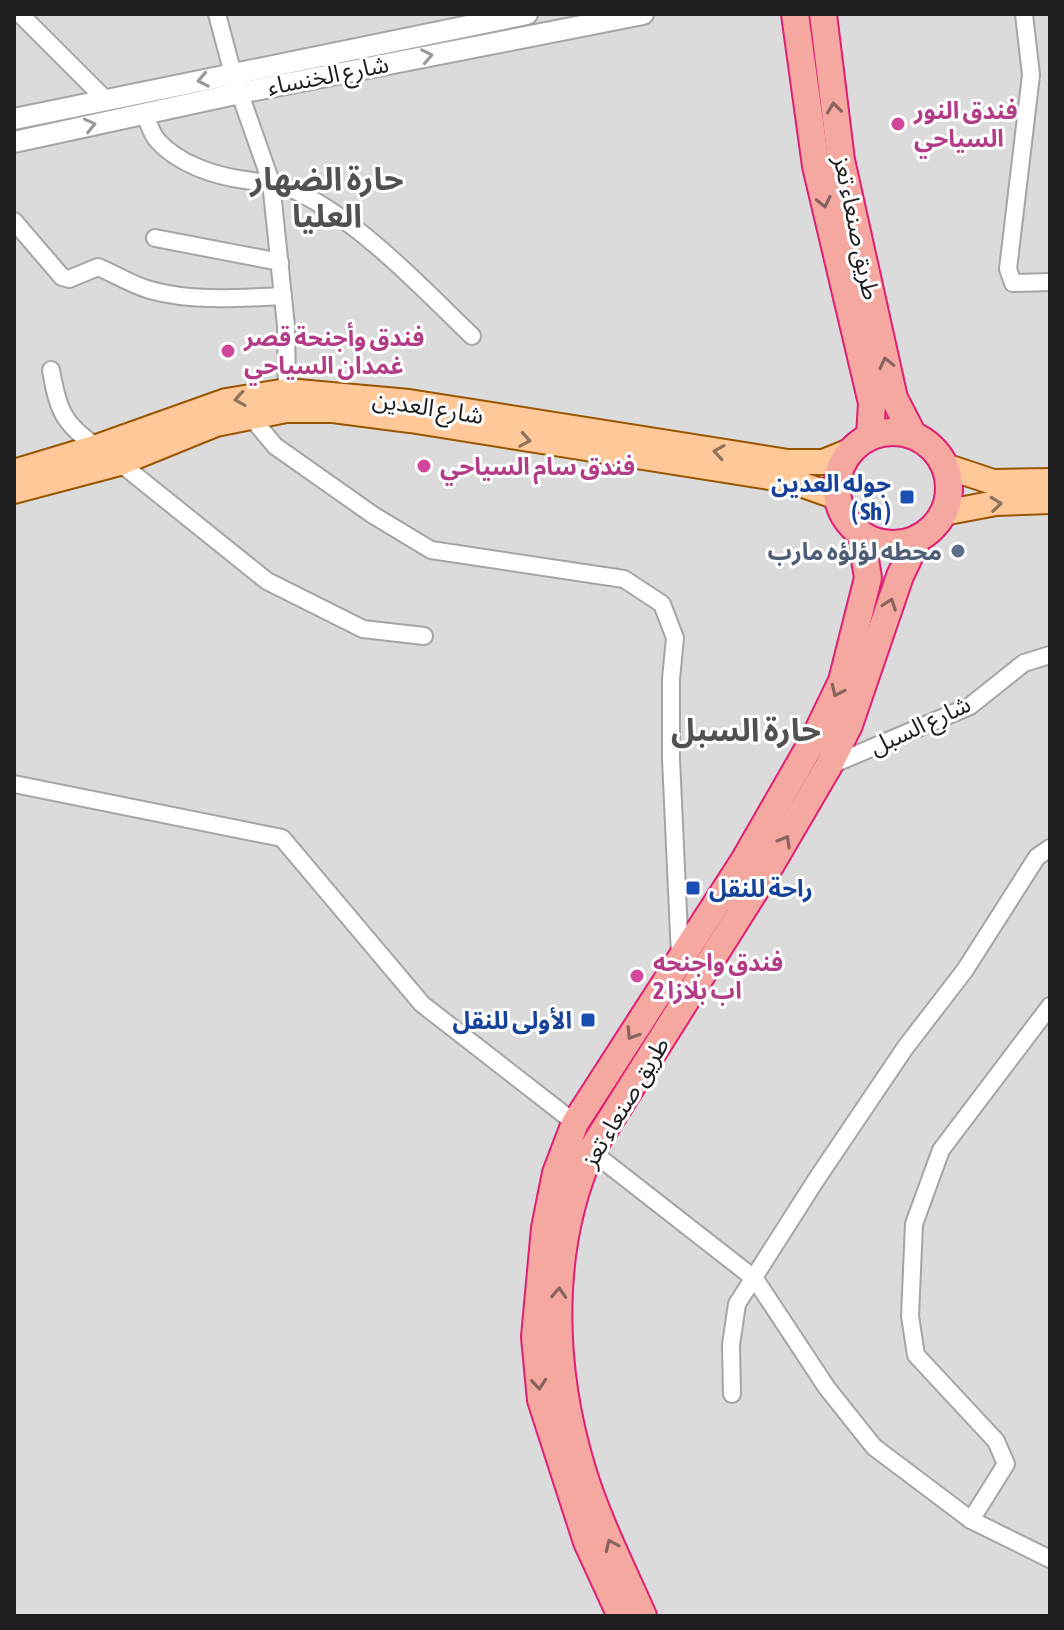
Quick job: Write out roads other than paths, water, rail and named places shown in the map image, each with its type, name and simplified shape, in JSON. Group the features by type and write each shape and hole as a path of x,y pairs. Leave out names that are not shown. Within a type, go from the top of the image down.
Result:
{"highway":[{"name":"طريق صنعاء تعز","path":"795,14 816,166 872,403 860,443"},
{"name":"طريق صنعاء تعز","path":"823,14 841,160 894,398 913,435"},
{"path":"884,432 913,435 938,453 945,466 949,490 943,513 932,528 918,538 901,543 880,542 861,534 850,524 837,497 838,473 860,443 884,432"},
{"name":"طريق صنعاء تعز","path":"621,1616 587,1542 563,1476 539,1384 535,1337 545,1228 556,1173 575,1123 745,859 815,737 842,681 868,578 861,534"},
{"name":"طريق صنعاء تعز","path":"643,1616 582,1470 565,1399 560,1354 559,1286 578,1182 591,1151 766,873 828,767 849,725 900,576 918,538"}],"main road":[{"name":"شارع العدين","path":"14,472 97,447 226,401 287,391 409,402 788,462 823,462 860,443"},
{"name":"شارع العدين","path":"14,491 120,463 216,424 286,410 333,410 789,480 837,497"},
{"path":"945,466 993,482 1050,481"},
{"path":"943,513 996,503 1050,501"}],"street":[{"path":"20,14 105,99"},
{"path":"217,14 236,83 271,182 283,296 287,391"},
{"name":"شارع الخنساء","path":"14,142 144,113 236,83 527,14"},
{"name":"شارع الخنساء","path":"14,119 105,99 236,83 643,14"},
{"path":"1024,14 1031,75 1008,269 1013,283 1050,282"},
{"path":"144,113 156,140 185,162 217,175 271,182 299,192 381,251 472,336"},
{"path":"14,221 62,277 69,279 98,267 148,290 178,296 229,299 283,296"},
{"path":"155,238 280,262"},
{"path":"51,370 57,404 69,426 97,447"},
{"path":"252,418 275,446 373,515 431,550 624,579 662,604 675,638 671,679 671,759 681,958"},
{"path":"120,463 267,581 363,629 424,636"},
{"name":"شارع السبل","path":"828,767 970,706 1024,663 1050,655"},
{"path":"14,784 282,838 422,1004 575,1123"},
{"path":"732,1394 731,1345 737,1304 905,1048 965,970 1037,857 1050,848"},
{"path":"971,1520 1006,1464 996,1441 916,1355 910,1316 914,1224 941,1150 1050,1006"},
{"path":"591,1151 755,1279 827,1388 874,1447 971,1520 1050,1559"}],"place":[{"name":"فندق النور السياحي","path":"898,124"},
{"name":"فندق وأجنحة قصر غمدان السياحي","path":"228,351"},
{"name":"فندق سام السياحي","path":"424,466"},
{"name":"جوله العدين ( Sh )","path":"907,497"},
{"name":"محطه لؤلؤه مارب","path":"958,551"},
{"name":"راحة للنقل","path":"693,888"},
{"name":"فندق واجنحه اب بلازا 2","path":"637,976"},
{"name":"الأولى للنقل","path":"588,1020"}],"district":[{"name":"حارة الضهار العليا","path":"327,196"},
{"name":"حارة السبل","path":"746,729"}]}
